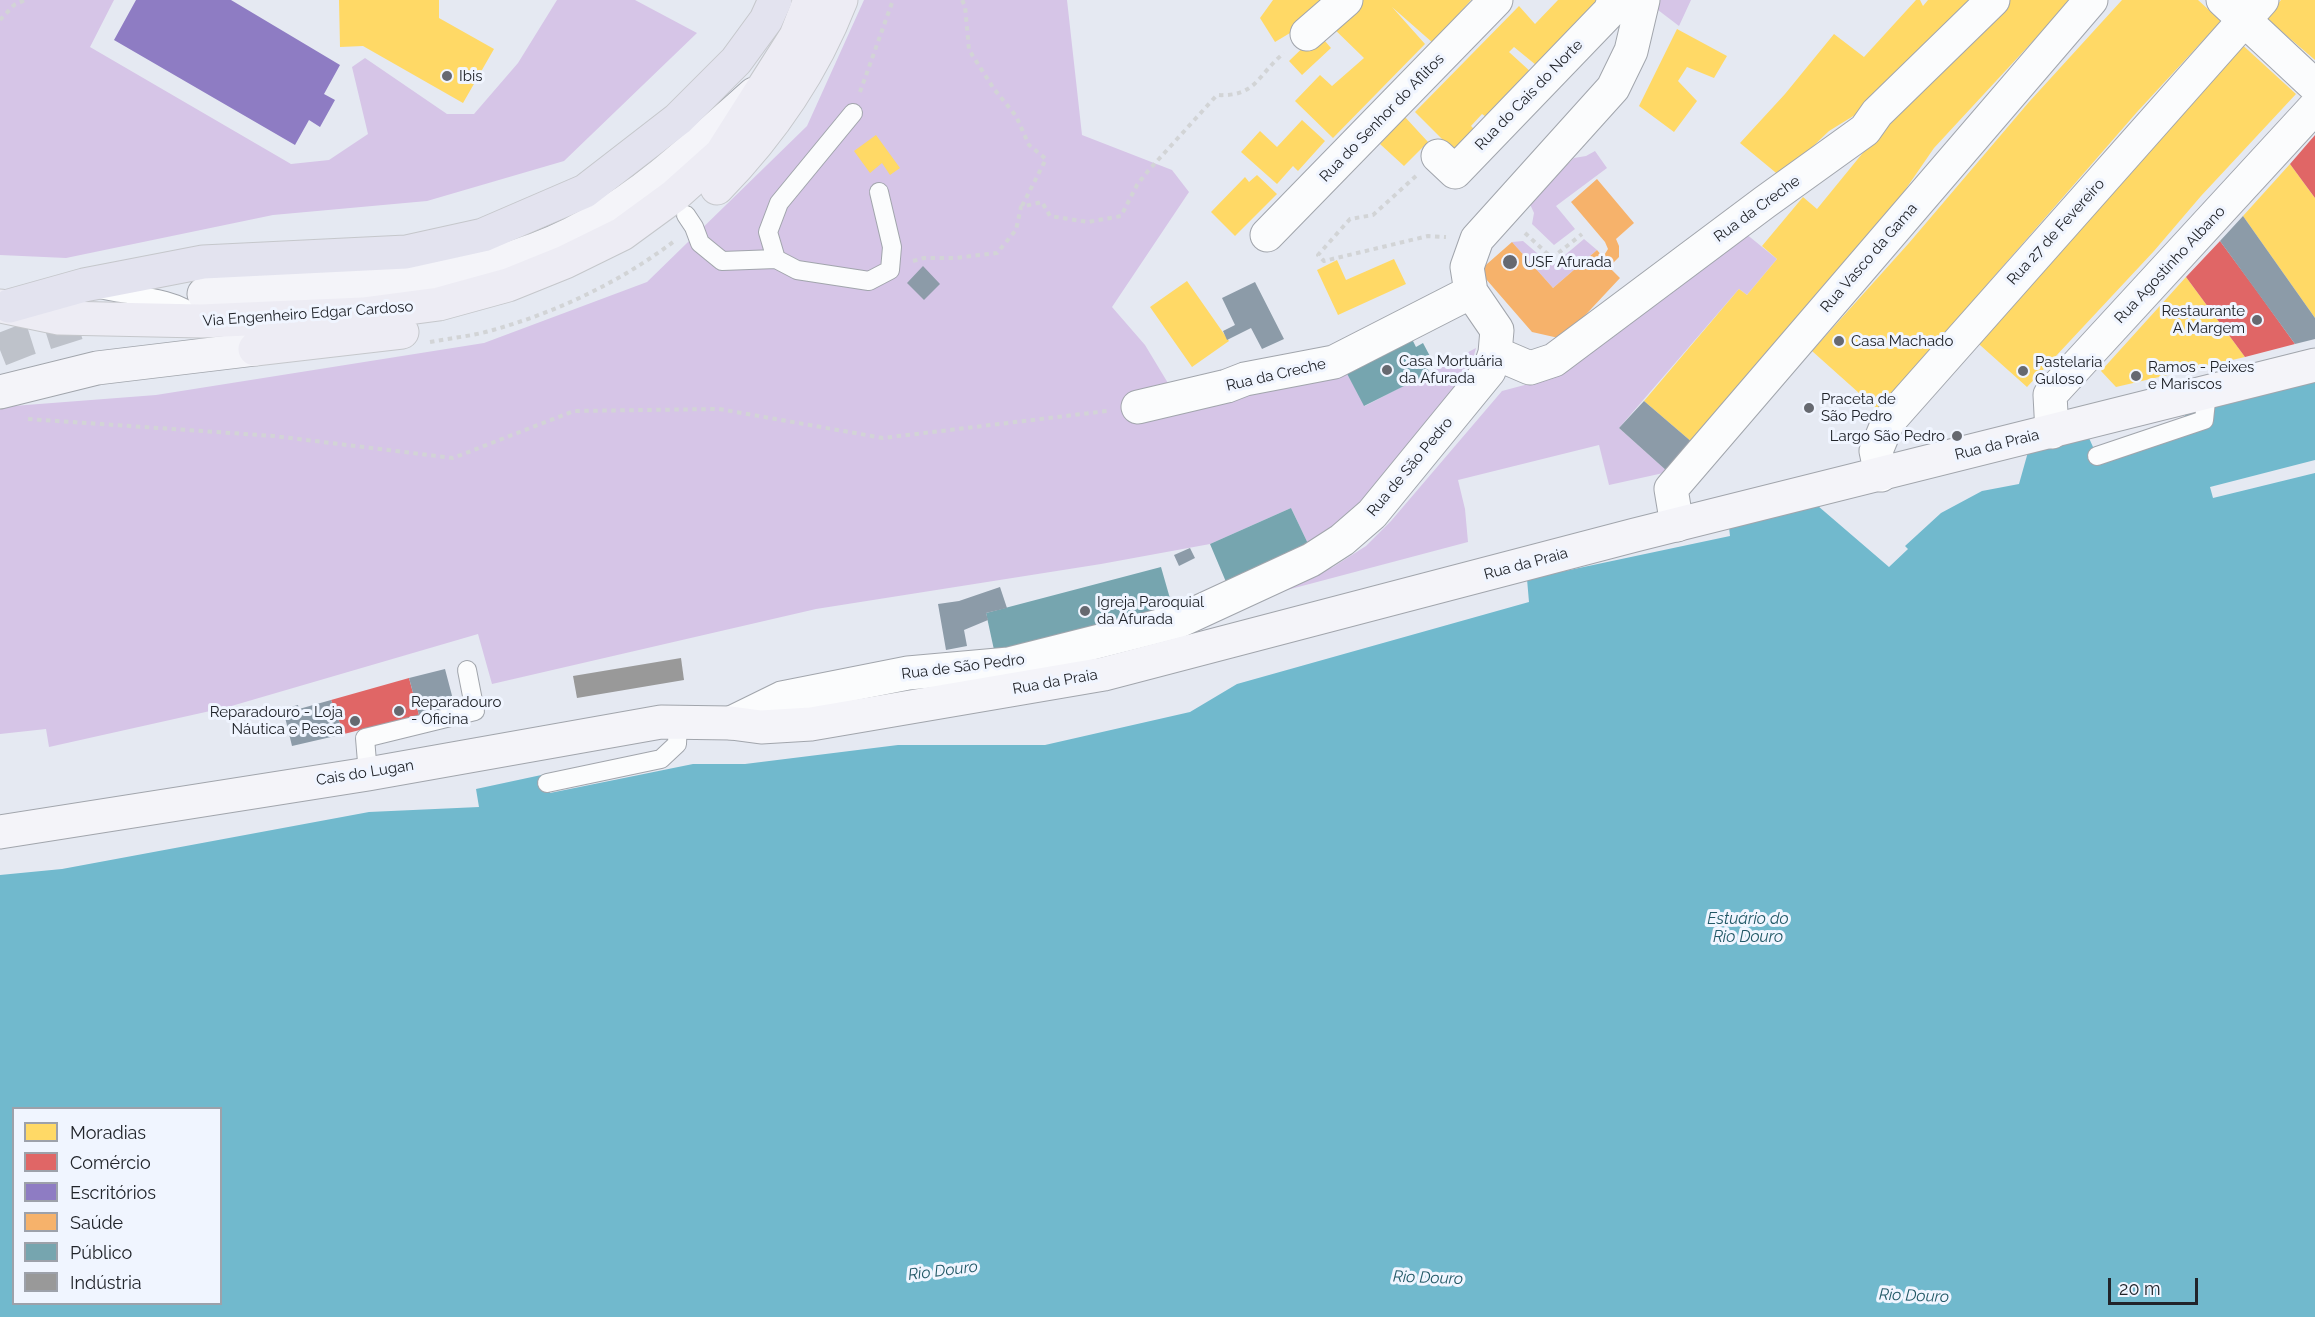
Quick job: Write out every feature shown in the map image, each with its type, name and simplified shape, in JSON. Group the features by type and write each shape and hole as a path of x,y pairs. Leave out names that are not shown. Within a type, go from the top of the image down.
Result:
{"highway":[{"path":"4,306 84,285 203,262 406,252 483,235 585,191 678,119 736,61 766,20 775,0"}],"main road":[{"name":"Via Engenheiro Edgar Cardoso","path":"4,306 59,318 202,308 363,314 439,304 508,285 545,271 622,234 674,196 721,154 796,36 810,0"},
{"name":"Via Engenheiro Edgar Cardoso","path":"7,390 97,368 412,330 523,303 557,290 622,258 686,215 740,164 781,113 816,56 841,0"},
{"name":"Rua da Praia","path":"731,723 761,727 811,724 1104,674 1677,525 2315,365"},
{"name":"Cais do Lugan","path":"0,832 368,774 661,722 731,723"}],"street":[{"path":"1307,34 1346,0"},
{"name":"Rua do Senhor do Aflitos","path":"1267,236 1496,0"},
{"name":"Rua do Cais do Norte","path":"1438,156 1455,172 1610,11 1614,0"},
{"name":"Rua de São Pedro","path":"731,723 782,698 908,673 1009,664 1179,621 1311,560 1342,540 1372,514 1489,371 1495,353 1497,330 1471,292 1467,267 1477,239 1613,88 1631,51 1643,0"},
{"name":"Rua da Creche","path":"1495,353 1530,368 1554,360 1865,130 1877,113 1993,0"},
{"name":"Rua Vasco da Gama","path":"1677,525 1671,489 2091,0"},
{"path":"2243,6 2315,86"},
{"name":"Rua 27 de Fevereiro","path":"1881,475 1876,451 1888,422 2243,6"},
{"name":"Rua Agostinho Albano","path":"2052,432 2050,395 2315,107"},
{"name":"Rua da Creche","path":"1138,407 1227,386 1245,379 1334,362 1471,292"}],"lane":[{"path":"776,259 768,232 779,203 853,113"},
{"path":"686,215 700,243 722,261 776,259 797,270 869,281 890,270 892,247 879,192"},
{"path":"84,285 124,295 202,308"},
{"path":"2097,456 2204,420 2207,392"},
{"path":"368,774 365,738 475,711 467,670"},
{"path":"547,783 662,759 677,744 678,722"}],"path":[{"path":"0,20 14,5 25,0"},
{"path":"853,113 872,52 893,0"},
{"path":"890,270 924,258 955,258 998,253 1016,230 1021,207 1046,159 1029,146 1016,116 994,89 969,50 965,6 962,0"},
{"path":"1021,207 1042,202 1050,216 1088,222 1121,216 1137,185 1148,171 1217,95 1234,96 1247,91 1280,55 1307,34"},
{"path":"1428,236 1324,261 1318,255 1350,219 1372,215 1438,156"},
{"path":"1502,213 1552,258 1582,234"},
{"path":"7,390 24,419 274,436 453,458 574,411 719,410 883,438 1138,407"}],"shaded area":[{"path":"0,0 114,0 90,47 291,164 329,160 368,134 352,67 365,58 447,114 474,114 518,63 557,0 635,0 697,33 564,161 427,201 273,215 66,258 0,255"},
{"path":"864,0 1067,0 1082,135 1172,170 1189,192 1112,307 1145,345 1177,398 1344,368 1365,406 1476,348 1467,380 1367,500 1312,552 1291,508 1210,544 1101,564 816,609 492,684 478,634 228,707 49,747 46,729 0,734 0,407 156,395 484,343 647,282 807,126"},
{"path":"1660,0 1691,0 1679,26 1658,10"},
{"path":"1595,151 1607,168 1556,206 1575,229 1554,245 1532,224 1534,213 1529,202 1574,158 1586,156"},
{"path":"1740,229 1777,259 1747,295 1739,289 1619,428 1668,472 1609,485 1599,445 1458,480 1465,509 1468,542 1268,595 1333,567 1366,546 1391,521 1502,391 1547,379"},
{"path":"1584,239 1597,250 1553,288 1512,242 1523,241 1552,266"}],"water":[{"name":"Estuário do Rio Douro","path":"2315,382 2315,1317 0,1317 0,875 62,869 369,812 479,807 476,789 546,774 550,793 693,764 745,764 898,745 1045,745 1190,712 1237,684 1529,602 1527,579 1730,536 1729,527 1818,506 1889,567 1908,549 1905,546 1941,513 1982,491 2019,484 2028,452 2089,438 2097,456 2189,434 2185,415"}],"pier":[{"path":"2315,460 2315,473 2213,498 2210,487"}],"building: Moradias":[{"name":"Ibis","path":"339,0 439,0 439,18 494,49 463,103 363,46 340,47"},
{"path":"1273,0 1326,0 1290,33 1275,42 1260,18"},
{"path":"1353,0 1471,0 1433,43 1392,7 1425,44 1333,138 1295,101 1320,75 1332,86 1364,58 1328,23"},
{"path":"1558,0 1602,0 1536,65 1514,47 1509,52 1532,73 1489,119 1482,114 1471,126 1477,132 1456,153 1415,112 1519,6 1535,24"},
{"path":"1916,0 1920,0 1923,6 1928,0 1984,0 1897,89 1829,131 1781,177 1740,143 1785,94 1834,34 1864,57"},
{"path":"2000,0 2071,0 1934,148 1903,193 1861,245 1693,443 1644,401 1739,289 1747,295 1777,259 1762,246 1803,197 1817,209 1888,122"},
{"path":"2122,0 2198,0 2221,21 2137,112 1878,410 1812,351 1909,243 2029,102"},
{"path":"2281,0 2315,0 2315,60 2266,18"},
{"path":"1677,29 1727,56 1714,78 1687,67 1678,81 1697,101 1674,132 1639,106"},
{"path":"1318,33 1331,48 1302,75 1289,61"},
{"path":"2237,40 2296,94 2027,387 1971,337"},
{"path":"1405,117 1428,142 1404,166 1380,144"},
{"path":"1302,120 1325,141 1298,171 1293,166 1277,184 1241,152 1260,131 1277,147"},
{"path":"876,135 900,168 890,175 882,163 870,173 854,151"},
{"path":"2290,164 2315,198 2315,318 2243,216"},
{"path":"1257,175 1277,194 1235,236 1211,212 1245,177 1249,182"},
{"path":"1394,259 1406,284 1338,315 1317,270 1337,260 1346,280"},
{"path":"2186,277 2245,357 2116,387 2101,371"},
{"path":"1187,281 1229,341 1192,367 1150,307"}],"building: Comércio":[{"path":"2315,135 2315,198 2290,164"},
{"path":"2220,241 2295,344 2245,357 2186,277"},
{"path":"409,678 419,715 344,734 331,700"}],"building: Escritórios":[{"path":"136,0 231,0 340,65 324,94 335,100 320,127 309,120 295,145 114,40"}],"building: Saúde":[{"name":"USF Afurada","path":"1597,179 1634,223 1616,239 1619,246 1619,257 1609,267 1620,278 1563,339 1532,332 1479,271 1512,242 1553,288 1597,250 1603,257 1608,249 1605,242 1571,202"}],"building: Público":[{"name":"Casa Mortuária da Afurada","path":"1410,335 1416,347 1423,343 1432,360 1425,364 1430,373 1364,406 1344,368"},
{"path":"1291,508 1312,552 1229,589 1210,544"},
{"name":"Igreja Paroquial da Afurada","path":"1161,567 1175,616 996,659 986,613"}],"building: Indústria":[{"path":"681,658 684,680 577,698 573,676"}],"building: Outros":[{"path":"2243,216 2315,318 2315,339 2295,344 2220,241"},
{"path":"923,266 940,284 924,300 907,283"},
{"path":"1255,282 1284,339 1262,349 1251,328 1227,340 1223,331 1235,325 1222,298"},
{"path":"1644,401 1693,443 1668,472 1619,428"},
{"path":"1190,548 1195,558 1179,566 1174,555"},
{"path":"1000,587 1007,608 986,613 988,620 964,630 967,646 946,650 938,604 959,601"},
{"path":"445,669 455,707 419,715 409,678"},
{"path":"331,700 344,734 292,746 283,709 298,705 299,709"}],"tunnel":[{"path":"0,350 91,319"}],"place":[{"name":"Ibis","path":"447,76"},
{"name":"USF Afurada","path":"1510,262"},
{"name":"Restaurante A Margem","path":"2257,320"},
{"name":"Casa Machado","path":"1839,341"},
{"name":"Casa Mortuária da Afurada","path":"1387,370"},
{"name":"Pastelaria Guloso","path":"2023,371"},
{"name":"Ramos - Peixes e Mariscos","path":"2136,376"},
{"name":"Praceta de São Pedro","path":"1809,408"},
{"name":"Largo São Pedro","path":"1957,436"},
{"name":"Igreja Paroquial da Afurada","path":"1085,611"},
{"name":"Reparadouro - Oficina","path":"399,711"},
{"name":"Reparadouro - Loja Náutica e Pesca","path":"355,721"}],"water label":[{"name":"Rio Douro","path":"943,1271"},
{"name":"Rio Douro","path":"1428,1278"},
{"name":"Rio Douro","path":"1914,1296"}]}
